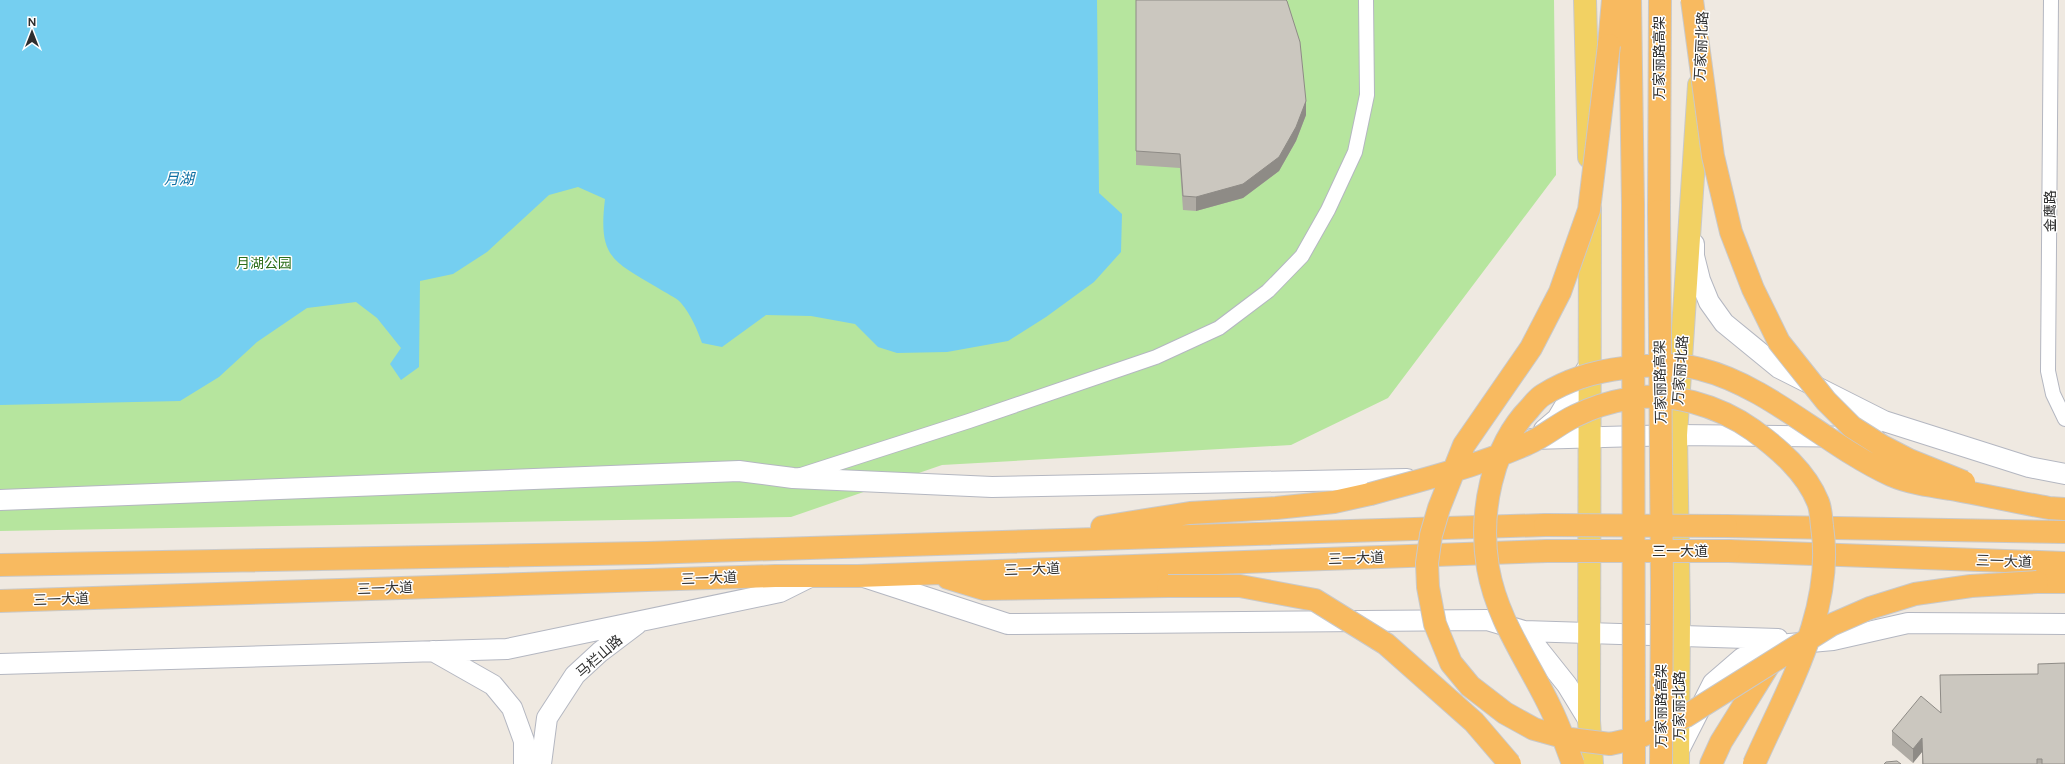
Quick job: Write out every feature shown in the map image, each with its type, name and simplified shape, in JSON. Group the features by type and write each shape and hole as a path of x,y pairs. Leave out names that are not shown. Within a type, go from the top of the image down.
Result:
{"highway":[{"path":"1613,0 1589,210 1560,292 1531,348 1464,445 1439,508 1431,535 1427,563 1428,587 1435,624 1451,662 1470,686 1505,714 1534,730 1570,739 1610,744 1637,738 1686,716 1831,625 1870,608 1915,594 1971,586 2065,582"},
{"name":"万家丽路高架","path":"1630,0 1633,205 1634,764"},
{"name":"万家丽路高架","path":"1660,0 1659,212 1662,580 1661,764"},
{"path":"1692,0 1713,156 1731,232 1753,289 1779,342 1826,401 1852,427 1882,446 1951,477 1989,490 2057,508"},
{"path":"1573,764 1550,706 1509,632 1496,597 1488,569 1485,535 1488,500 1493,477 1505,444 1518,421 1542,396 1572,381 1608,370 1670,364 1700,369 1723,377 1756,393 1863,461 1893,476 1924,484 2057,508"},
{"path":"1003,542 1190,513 1276,508 1334,502 1436,477 1494,458 1522,446 1574,416 1627,398 1656,395 1700,405 1740,421 1775,446 1801,473 1819,503 1826,546 1821,595 1804,655 1754,764"},
{"name":"三一大道","path":"0,565 647,553 1545,525 1726,526 2065,532"},
{"name":"三一大道","path":"0,600 814,574 858,576 1546,551 1730,551 2065,563"},
{"path":"928,573 984,588 1240,586 1315,600 1386,644 1474,722 1510,764"},
{"path":"1711,764 1721,742 1770,663"}],"main road":[{"path":"1585,0 1590,233 1589,721 1592,764"},
{"name":"万家丽北路","path":"1679,757 1676,435 1704,13 1703,0"},
{"path":"1691,200 1694,256 1700,280 1709,302 1724,323 1779,368 1884,421 2028,466 2065,474"},
{"path":"0,500 739,471 793,478 992,487 1422,478 1500,457 1532,439 1557,419 1590,363"},
{"path":"1532,439 1676,435 1939,437"},
{"path":"0,664 507,649 780,592 814,574"},
{"path":"858,576 1008,624 1487,620 1524,631 1679,637 1833,640"},
{"name":"马栏山路","path":"541,764 548,718 575,675 600,652 642,621"},
{"path":"1679,757 1713,683 1742,658 1768,646 1833,640 1908,623 2065,624"},
{"path":"1524,631 1567,685 1589,721"},
{"path":"433,651 493,685 512,708 524,741 524,764"}],"street":[{"path":"793,478 976,419 1156,356 1219,328 1268,291 1302,256 1328,210 1355,152 1367,95 1366,0"},
{"name":"金鹰路","path":"2051,0 2048,371 2053,394 2065,419"}],"green space":[{"name":"月湖公园","path":"0,0 1554,0 1556,175 1388,398 1291,445 942,465 791,517 0,531"}],"water":[{"name":"月湖","path":"0,0 1097,0 1099,193 1122,214 1121,252 1094,282 1046,317 1008,341 947,352 897,353 878,347 855,324 811,316 766,315 722,347 702,343 691,317 679,301 629,271 619,263 607,246 604,234 603,218 605,199 578,187 549,195 487,252 453,274 420,281 419,367 401,380 390,364 401,348 377,318 356,302 307,308 257,342 219,377 180,401 0,405"}],"building":[{"path":"1136,0 1287,1 1300,42 1306,101 1296,127 1279,157 1243,184 1196,197 1183,196 1180,154 1136,151"},
{"path":"2065,663 2065,764 2042,764 2042,759 2037,759 2037,764 1923,764 1922,738 1913,749 1892,731 1921,696 1941,713 1940,675 2038,674 2038,664"},
{"path":"1897,761 1901,764 1884,764 1886,762"}]}
